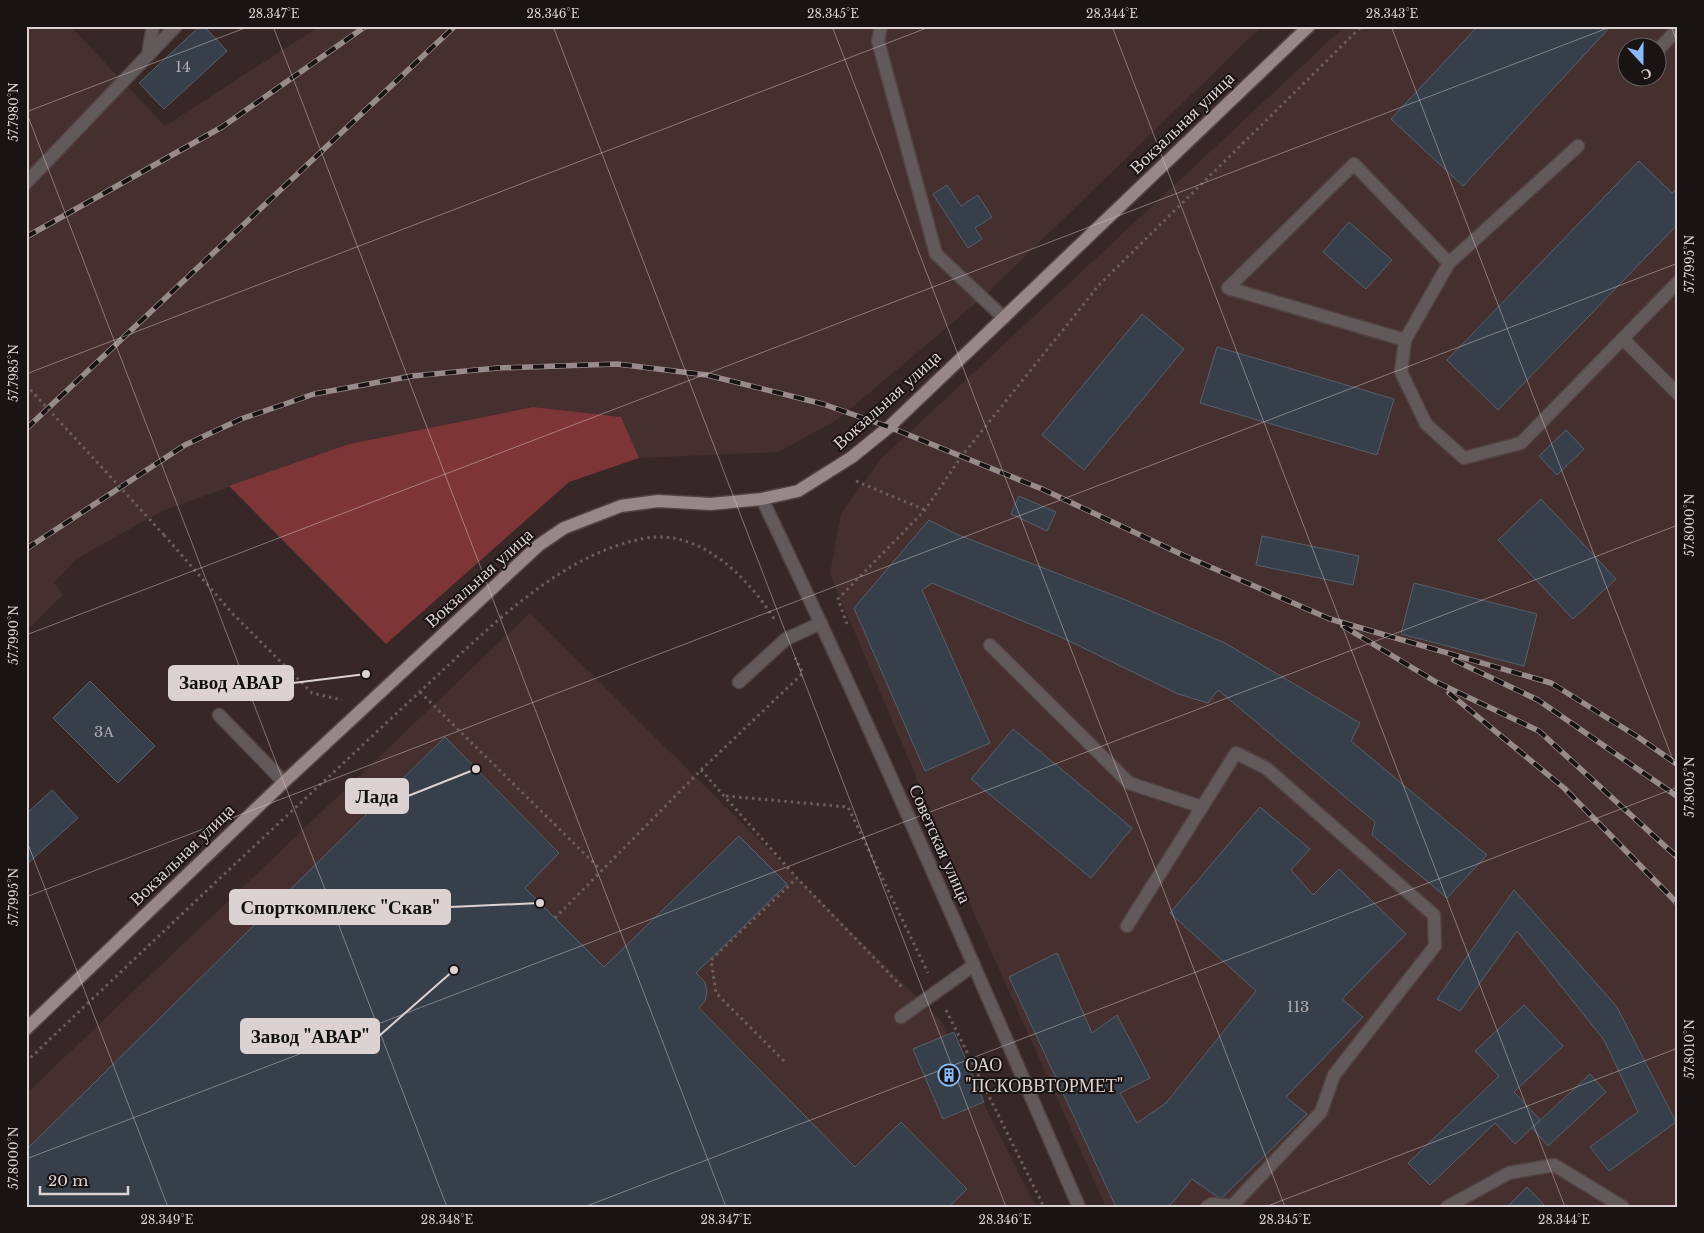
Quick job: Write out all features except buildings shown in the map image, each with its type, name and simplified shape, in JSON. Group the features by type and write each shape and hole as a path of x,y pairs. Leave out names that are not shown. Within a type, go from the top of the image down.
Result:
{"main road":[{"name":"Вокзальная улица","path":"26,1029 284,782 538,545 564,528 620,506 658,501 711,504 762,499 798,491 832,471 889,427 1309,26"}],"street":[{"path":"148,55 153,26"},
{"path":"26,183 176,26"},
{"path":"881,26 878,41 936,254 1004,318"},
{"path":"1666,42 1678,29"},
{"path":"1578,146 1449,263 1405,340 1400,372 1426,424 1464,458 1521,443 1678,282"},
{"path":"1405,340 1228,288 1354,164 1449,263"},
{"path":"1623,339 1678,394"},
{"name":"Советская улица","path":"762,499 822,623 1079,1207"},
{"path":"739,682 786,639 822,623"},
{"path":"990,645 1129,783 1202,807"},
{"path":"219,715 284,782"},
{"path":"1126,926 1236,753 1266,768 1434,915 1435,946 1334,1075 1321,1112 1232,1206 1212,1204 1207,1207"},
{"path":"901,1017 974,965"},
{"path":"1446,1207 1509,1173 1554,1165 1623,1207"}],"path":[{"path":"838,599 925,510 961,457 1099,285 1362,26"},
{"path":"26,385 164,535 233,614 312,693 365,706"},
{"path":"832,471 925,510"},
{"path":"26,1062 198,898 481,635 541,586 613,546 649,537 680,538 716,555 749,586 773,617 803,673 701,770 555,918"},
{"path":"420,692 602,871"},
{"path":"701,770 797,878 919,1005"},
{"path":"726,796 848,807 1044,1207"},
{"path":"784,1061 716,993 711,960 797,878"}],"shaded area":[{"path":"26,26 70,26 165,126 320,26 1262,26 983,297 837,420 778,452 639,458 620,417 533,407 349,444 162,511 76,559 54,583 63,595 26,631"},
{"path":"1345,26 1678,26 1678,1207 1106,1207 977,920 830,574 841,513 881,459"},
{"path":"533,407 621,417 639,458 569,482 386,644 229,486 349,444"},
{"path":"530,613 942,1022 1036,1207 26,1207 26,1094"}],"railway":[{"path":"26,237 222,127 366,26"},
{"path":"26,429 455,26"},
{"path":"26,549 185,445 241,419 314,394 412,376 498,368 617,364 707,375 823,404 889,427 1042,489 1185,556 1330,619 1551,683 1638,737 1678,765"},
{"path":"1343,626 1436,682 1539,731 1678,858"},
{"path":"1454,660 1538,700 1678,797"},
{"path":"1449,693 1564,788 1678,904"}],"place":[{"name":"Завод АВАР","path":"366,674"},
{"name":"Лада","path":"476,769"},
{"name":"Спорткомплекс \"Скав\"","path":"540,903"},
{"name":"Завод \"АВАР\"","path":"454,970"},
{"name":"ОАО \"ПСКОВВТОРМЕТ\"","path":"949,1075"}]}
